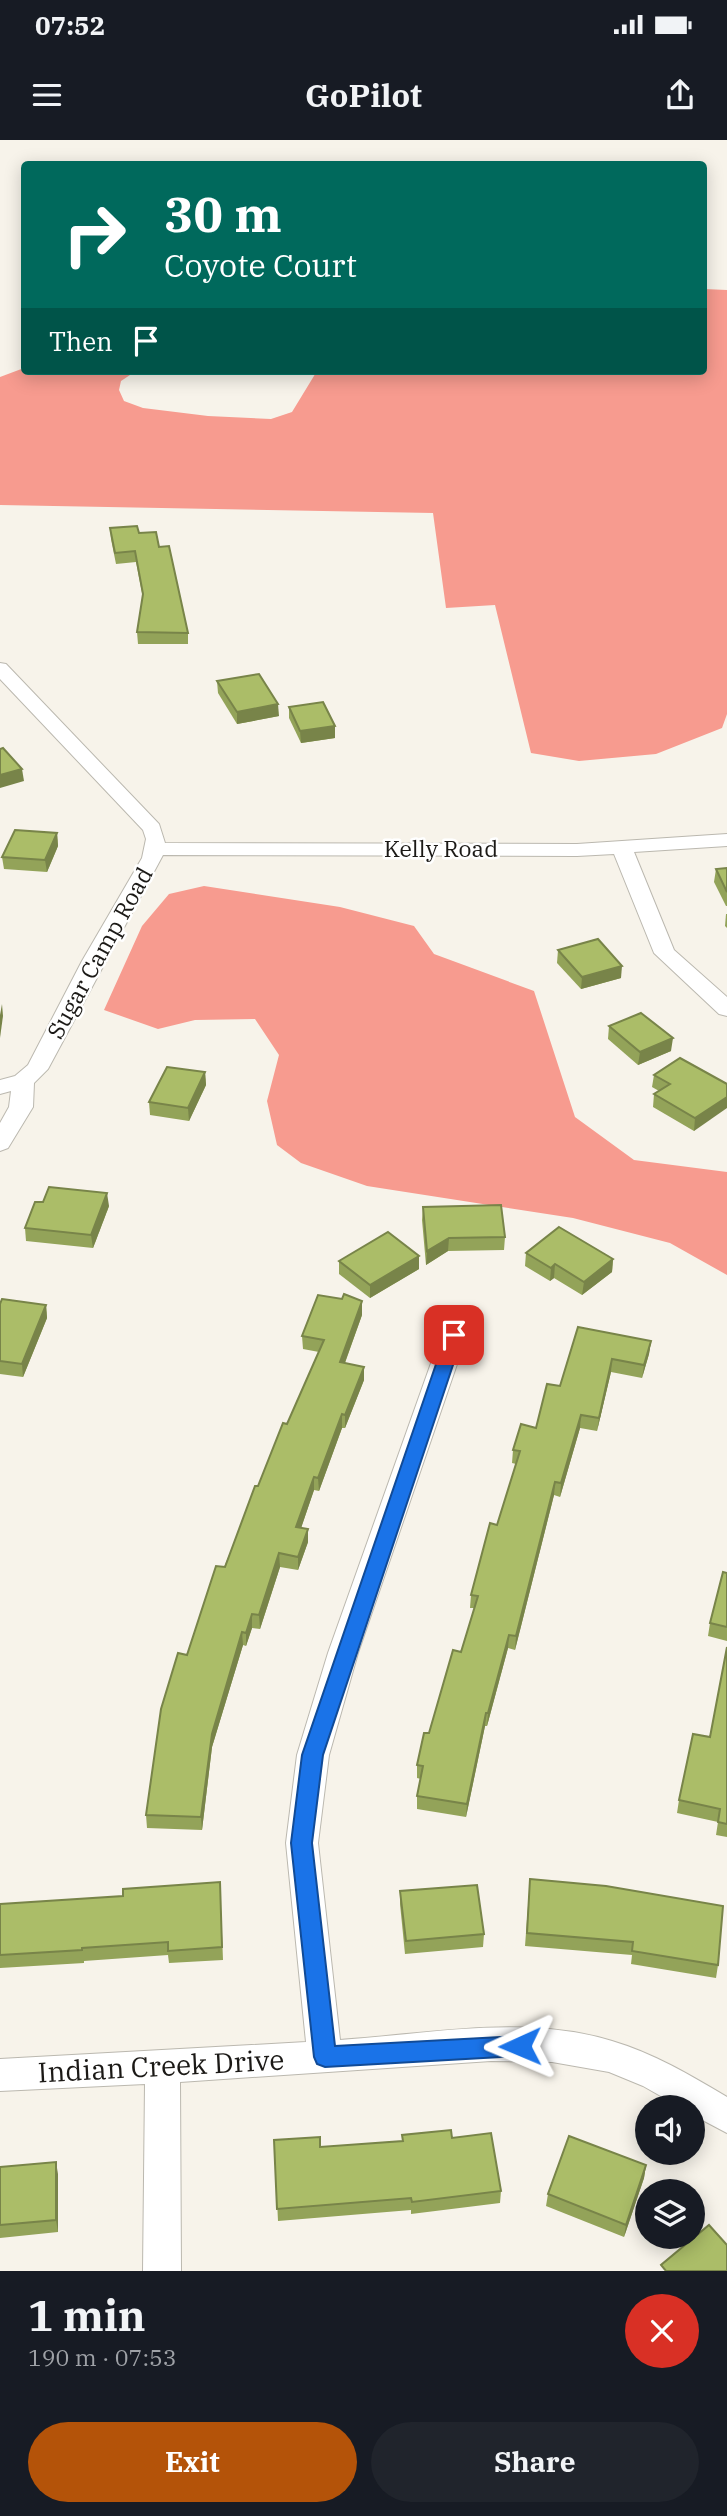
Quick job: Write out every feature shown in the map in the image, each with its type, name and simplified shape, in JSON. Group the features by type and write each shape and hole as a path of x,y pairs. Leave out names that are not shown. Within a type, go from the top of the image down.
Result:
{"street":[{"name":"Sugar Camp Road","path":"0,668 152,828 156,839 152,858 93,961 37,1069 23,1081 21,1107 0,1143"},
{"name":"Kelly Road","path":"155,849 622,847 727,841"},
{"path":"622,847 655,934 665,953 727,1010"},
{"path":"0,1087 23,1081"},
{"path":"325,2057 302,1843 313,1755 343,1653 454,1335"},
{"name":"Indian Creek Drive","path":"0,2075 163,2068 500,2045 560,2047 609,2056 673,2084 727,2116"},
{"path":"162,2271 163,2068"}],"shaded area":[{"path":"707,289 727,290 727,714 722,728 656,754 579,761 531,753 495,605 446,608 433,513 0,505 0,377 21,369 21,375 130,375 121,381 119,390 124,401 143,408 208,416 271,419 292,412 315,375 707,375"},
{"path":"204,886 340,907 414,926 434,954 534,991 575,1117 634,1160 727,1172 727,1275 670,1243 573,1218 367,1186 301,1163 277,1145 267,1101 279,1055 255,1019 195,1020 158,1029 104,1010 142,926 169,894"}],"building":[{"path":"137,526 139,533 156,532 159,547 169,546 188,633 137,632 143,594 135,551 115,553 110,528"},
{"path":"259,674 278,704 237,712 217,681"},
{"path":"323,702 335,726 300,731 289,707"},
{"path":"3,748 22,769 0,775 0,749"},
{"path":"15,830 57,833 45,860 2,857"},
{"path":"727,868 727,892 716,869"},
{"path":"598,939 622,966 582,977 558,950"},
{"path":"641,1013 673,1038 640,1052 609,1026"},
{"path":"680,1058 727,1084 727,1097 695,1118 654,1094 670,1084 654,1075"},
{"path":"167,1067 205,1072 188,1108 149,1102"},
{"path":"49,1187 107,1193 91,1235 25,1228 35,1202 43,1202"},
{"path":"501,1205 505,1237 449,1238 427,1251 423,1207"},
{"path":"559,1227 613,1259 584,1282 555,1264 551,1268 526,1253"},
{"path":"388,1232 419,1256 370,1285 339,1261"},
{"path":"344,1294 362,1301 340,1362 364,1367 345,1415 342,1414 318,1478 314,1477 296,1527 308,1529 298,1557 279,1553 259,1615 252,1614 246,1633 242,1632 212,1734 201,1817 146,1815 161,1709 178,1653 187,1655 216,1566 225,1567 255,1486 258,1486 283,1423 287,1424 324,1340 302,1336 318,1295 342,1299"},
{"path":"2,1299 46,1305 22,1364 0,1361"},
{"path":"578,1327 651,1341 644,1365 612,1359 599,1418 581,1415 561,1483 555,1482 516,1636 509,1635 486,1713 467,1804 417,1796 423,1766 417,1765 424,1733 429,1733 453,1650 461,1652 478,1596 471,1595 490,1523 497,1525 520,1451 513,1450 521,1424 536,1428 547,1384 560,1386"},
{"path":"723,1572 727,1573 727,1627 710,1623"},
{"path":"727,1647 727,1824 718,1822 720,1809 679,1800 693,1734 710,1737"},
{"path":"530,1879 606,1886 723,1906 718,1965 632,1951 633,1942 527,1933"},
{"path":"220,1882 222,1947 168,1951 168,1942 0,1955 0,1904 123,1896 123,1889"},
{"path":"477,1885 484,1934 406,1941 400,1891"},
{"path":"451,2130 452,2138 491,2133 501,2191 412,2202 411,2198 277,2209 274,2140 320,2137 320,2147 403,2141 402,2135"},
{"path":"569,2136 635,2161 635,2165 646,2165 641,2179 635,2179 635,2198 626,2225 548,2194"},
{"path":"56,2162 56,2220 0,2225 0,2167"},
{"path":"709,2225 727,2245 727,2271 666,2271 661,2265 680,2249 705,2249 705,2228"}],"route":[{"path":"454,1335 343,1653 313,1755 302,1843 325,2057 500,2045 520,2046"}]}
